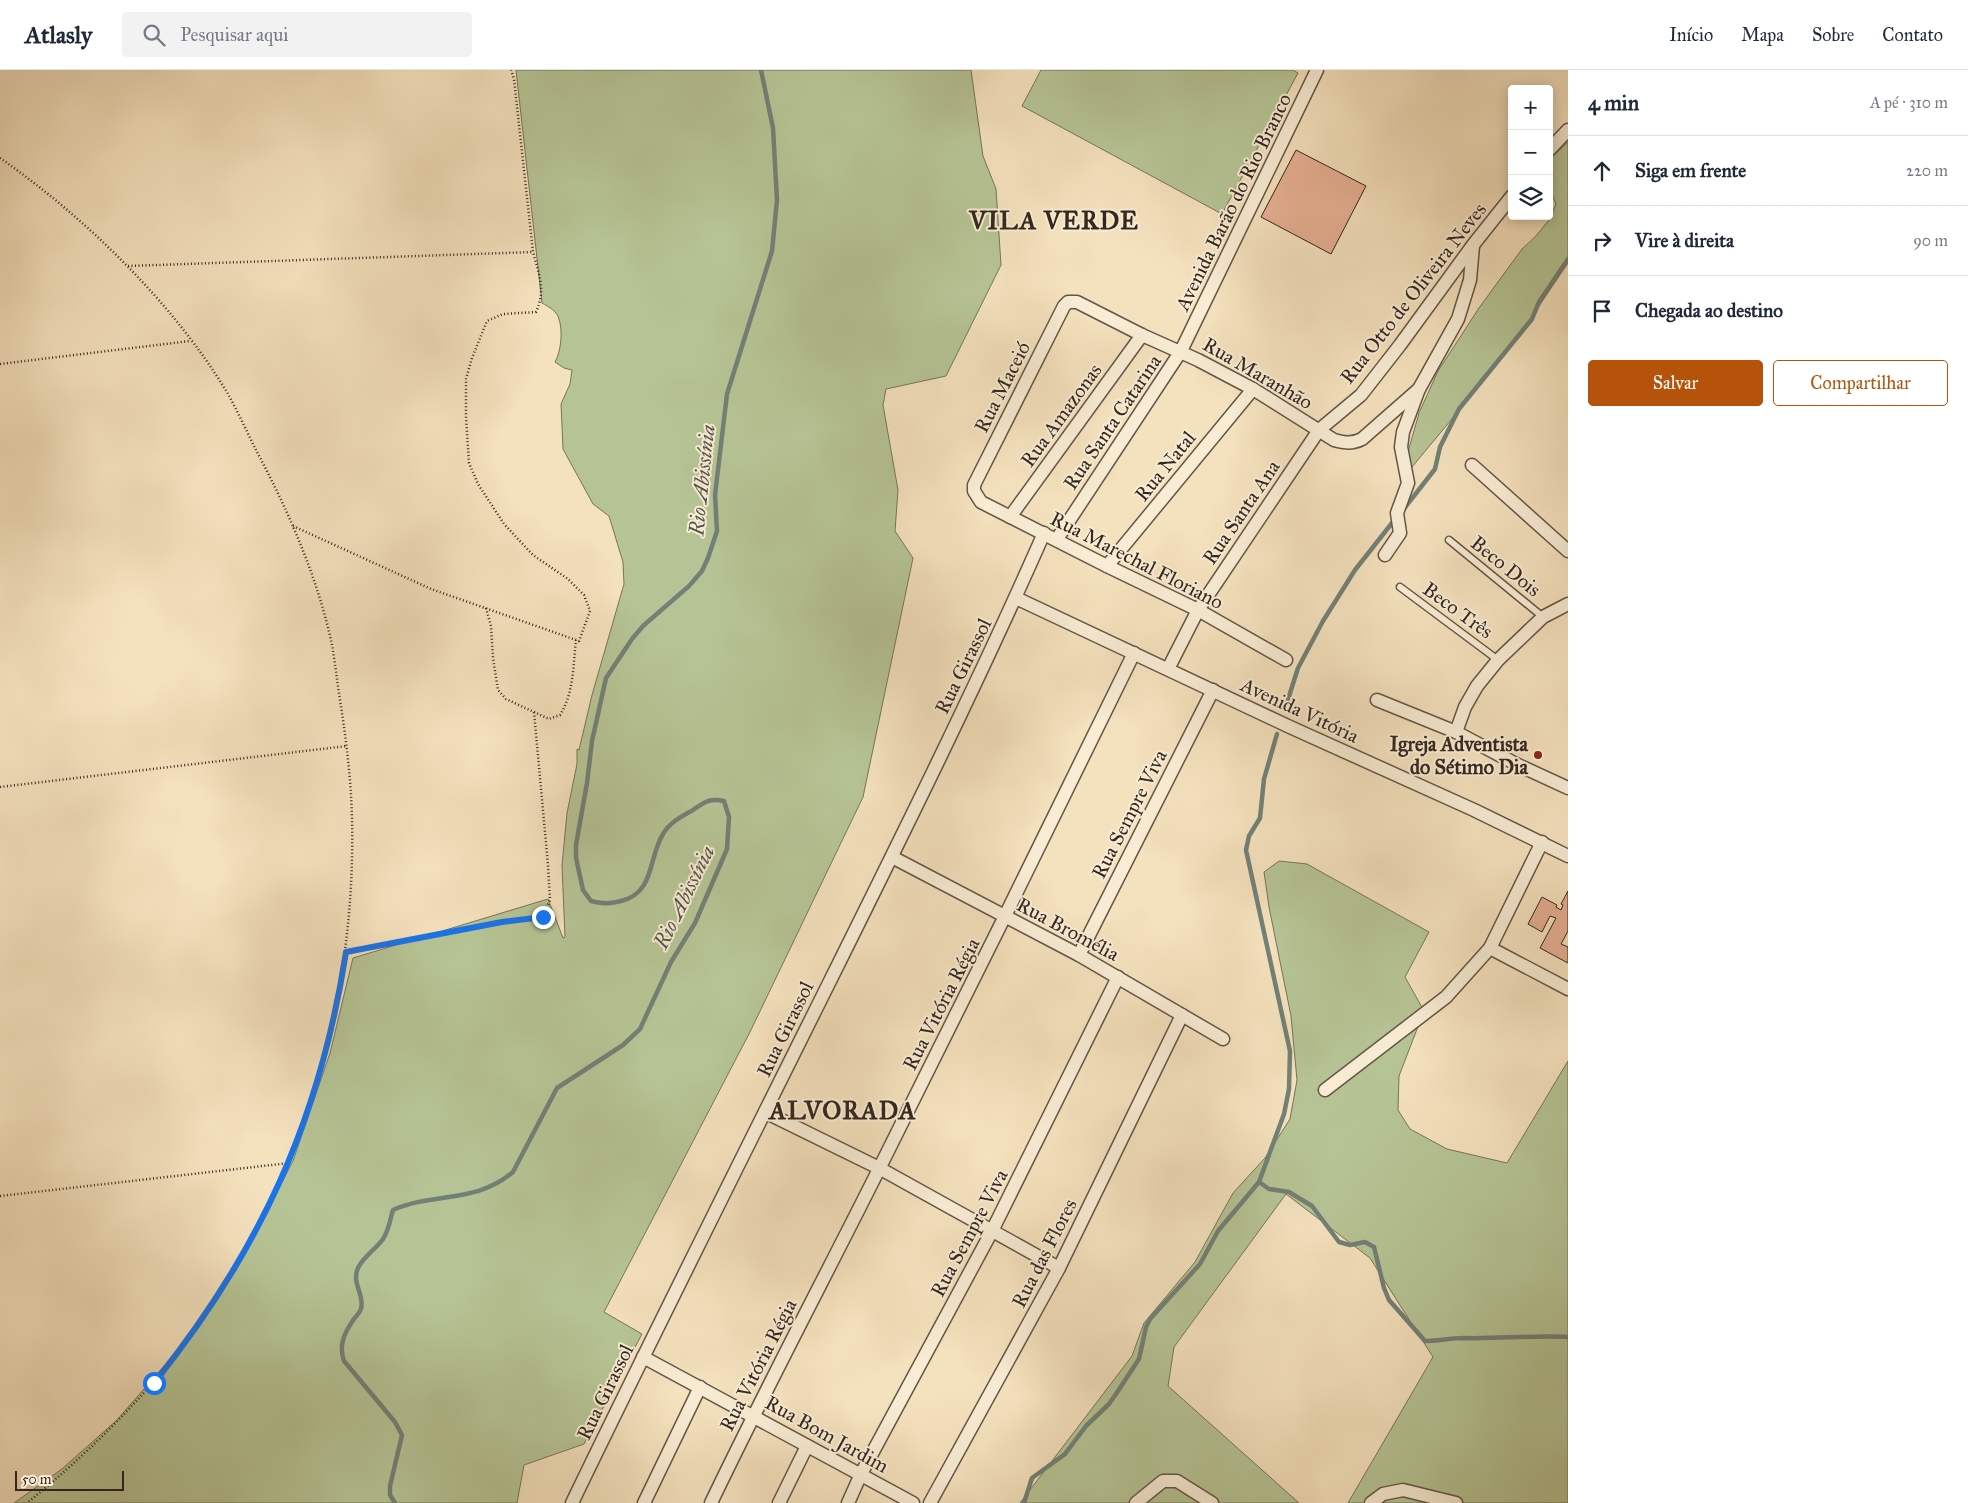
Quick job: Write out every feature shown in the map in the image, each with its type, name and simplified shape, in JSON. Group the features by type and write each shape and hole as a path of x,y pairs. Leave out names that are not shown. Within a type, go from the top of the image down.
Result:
{"street":[{"name":"Avenida Barão do Rio Branco","path":"1182,351 1317,70"},
{"path":"1553,146 1568,130"},
{"name":"Rua Otto de Oliveira Neves","path":"1319,430 1361,395 1508,201"},
{"path":"1386,555 1400,533 1397,513 1408,483 1401,447 1402,432 1419,389 1458,319 1470,280 1473,245"},
{"name":"Rua Maranhão","path":"1068,302 1077,302 1142,336 1182,351 1253,389 1334,440 1345,443 1354,443 1362,439 1419,389"},
{"name":"Rua Maceió","path":"974,491 974,485 978,476 1064,306 1068,302"},
{"name":"Rua Amazonas","path":"1010,517 1142,336"},
{"name":"Rua Santa Catarina","path":"1056,539 1182,351"},
{"name":"Rua Natal","path":"1107,566 1253,389"},
{"name":"Rua Santa Ana","path":"1168,669 1198,610 1319,430"},
{"path":"1472,465 1568,551"},
{"name":"Rua Marechal Floriano","path":"974,491 982,502 1198,610 1286,660"},
{"name":"Rua Girassol","path":"572,1503 892,857 1016,598 1044,533"},
{"name":"Avenida Vitória","path":"1016,598 1290,727 1542,842 1568,856"},
{"path":"1456,732 1465,707 1477,686 1498,660 1543,618 1568,604"},
{"name":"Rua Vitória Régia","path":"711,1503 753,1415 1005,917 1134,653"},
{"name":"Rua Sempre Viva","path":"1079,955 1213,690"},
{"path":"1377,700 1456,732 1518,766 1568,788"},
{"path":"1325,1090 1446,997 1490,948 1542,842"},
{"name":"Rua Bromélia","path":"892,857 1079,955 1224,1039"},
{"path":"1490,948 1568,989"},
{"name":"Rua Sempre Viva","path":"848,1503 861,1474 992,1231 1118,977"},
{"name":"Rua das Flores","path":"932,1498 1059,1268 1182,1015"},
{"path":"765,1112 879,1168 1059,1268"},
{"name":"Rua Bom Jardim","path":"643,1357 700,1386 914,1503"},
{"path":"644,1503 700,1386"},
{"path":"779,1503 807,1446"},
{"path":"1136,1503 1163,1481 1177,1481 1212,1503"},
{"path":"1371,1503 1383,1494 1403,1490 1456,1503"},
{"path":"932,1498 945,1503"}],"lane":[{"name":"Beco Dois","path":"1449,540 1543,618"},
{"name":"Beco Três","path":"1400,588 1498,660"}],"path":[{"path":"293,526 431,589 579,641 590,611 584,595 568,580 533,555 504,524 478,484 469,463 466,380 472,358 487,321 503,314 536,312 542,300 540,277 533,252 514,79 511,70"},
{"path":"0,158 65,208 148,288 190,341 228,394 270,475 293,526 316,590 331,641 347,746 353,861 346,952 331,1035 319,1077 289,1163 272,1200 235,1269 207,1314 154,1383 100,1440 61,1476 27,1503"},
{"path":"127,266 533,252"},
{"path":"0,364 190,341"},
{"path":"486,608 491,626 492,658 498,690 506,699 549,719 560,716 566,705 570,689 576,640"},
{"path":"346,952 502,922 543,917 550,900 534,712"},
{"path":"0,787 347,746"},
{"path":"0,1196 289,1163"}],"green space":[{"path":"516,70 971,70 983,156 996,189 1001,265 946,376 886,389 883,405 898,490 895,531 913,558 863,797 750,1032 604,1312 642,1334 584,1444 524,1465 517,1503 14,1503 62,1469 117,1420 191,1335 240,1263 293,1161 330,1053 353,958 548,899 563,938 565,937 562,865 567,813 577,764 577,749 579,750 592,695 624,584 623,562 609,516 593,504 563,449 561,404 570,384 572,370 564,368 555,362 560,347 560,324 555,311 542,303"},
{"path":"1041,70 1293,70 1298,73 1222,214 1022,106"},
{"path":"1568,142 1568,263 1531,318 1412,467 1406,459 1419,413 1438,371 1479,308 1522,249 1549,220 1553,220 1553,211 1556,204 1553,197 1553,156"},
{"path":"1279,861 1307,864 1429,932 1405,977 1424,1011 1399,1076 1398,1110 1410,1129 1447,1149 1507,1163 1568,1061 1568,1503 1348,1503 1433,1357 1370,1258 1286,1194 1174,1347 1168,1386 1299,1503 1020,1503 1132,1356 1144,1323 1195,1262 1233,1193 1265,1158 1290,1119 1297,1080 1291,1016 1269,907 1264,872"}],"building":[{"path":"1296,150 1366,186 1331,254 1261,217"},
{"path":"1568,891 1568,931 1561,944 1568,947 1568,963 1540,948 1556,918 1550,916 1542,932 1528,924 1542,897 1557,905 1556,907 1561,910 1563,905 1561,904"}],"waterway":[{"name":"Rio Abissínia","path":"395,1503 390,1495 390,1486 402,1435 395,1422 344,1361 343,1356 344,1336 359,1313 362,1304 356,1279 358,1268 383,1239 393,1210 423,1201 484,1189 499,1182 513,1172 557,1088 623,1045 640,1029 671,962 695,923 727,849 729,817 724,801 715,800 707,801 669,826 658,843 645,883 640,891 632,897 609,903 591,901 583,890 576,858 576,845 592,741 606,678 643,626 689,586 702,571 717,531 715,495 727,394 772,251 777,200 773,128 761,70"},
{"path":"1403,510 1435,469 1440,447 1459,409 1532,319 1539,302 1568,259"},
{"path":"1285,709 1298,668 1323,621 1355,570 1392,523"},
{"path":"1024,1503 1032,1478 1065,1454 1086,1426 1109,1404 1139,1359 1146,1327 1150,1319 1200,1264 1218,1231 1259,1182 1284,1114 1289,1089 1290,1051 1246,850 1249,836 1260,818 1264,779 1277,734"},
{"path":"1259,1182 1269,1189 1289,1192 1312,1206 1339,1242 1350,1245 1365,1242 1374,1247 1384,1288 1389,1300 1425,1341 1459,1338 1568,1337"}],"place":[{"name":"Igreja Adventista do Sétimo Dia","path":"1538,755"}],"district":[{"name":"VILA VERDE","path":"1054,220"},
{"name":"ALVORADA","path":"843,1110"}],"route":[{"path":"154,1383 207,1314 231,1277 253,1239 290,1160 306,1119 331,1035 346,952 502,922 543,917"}]}
